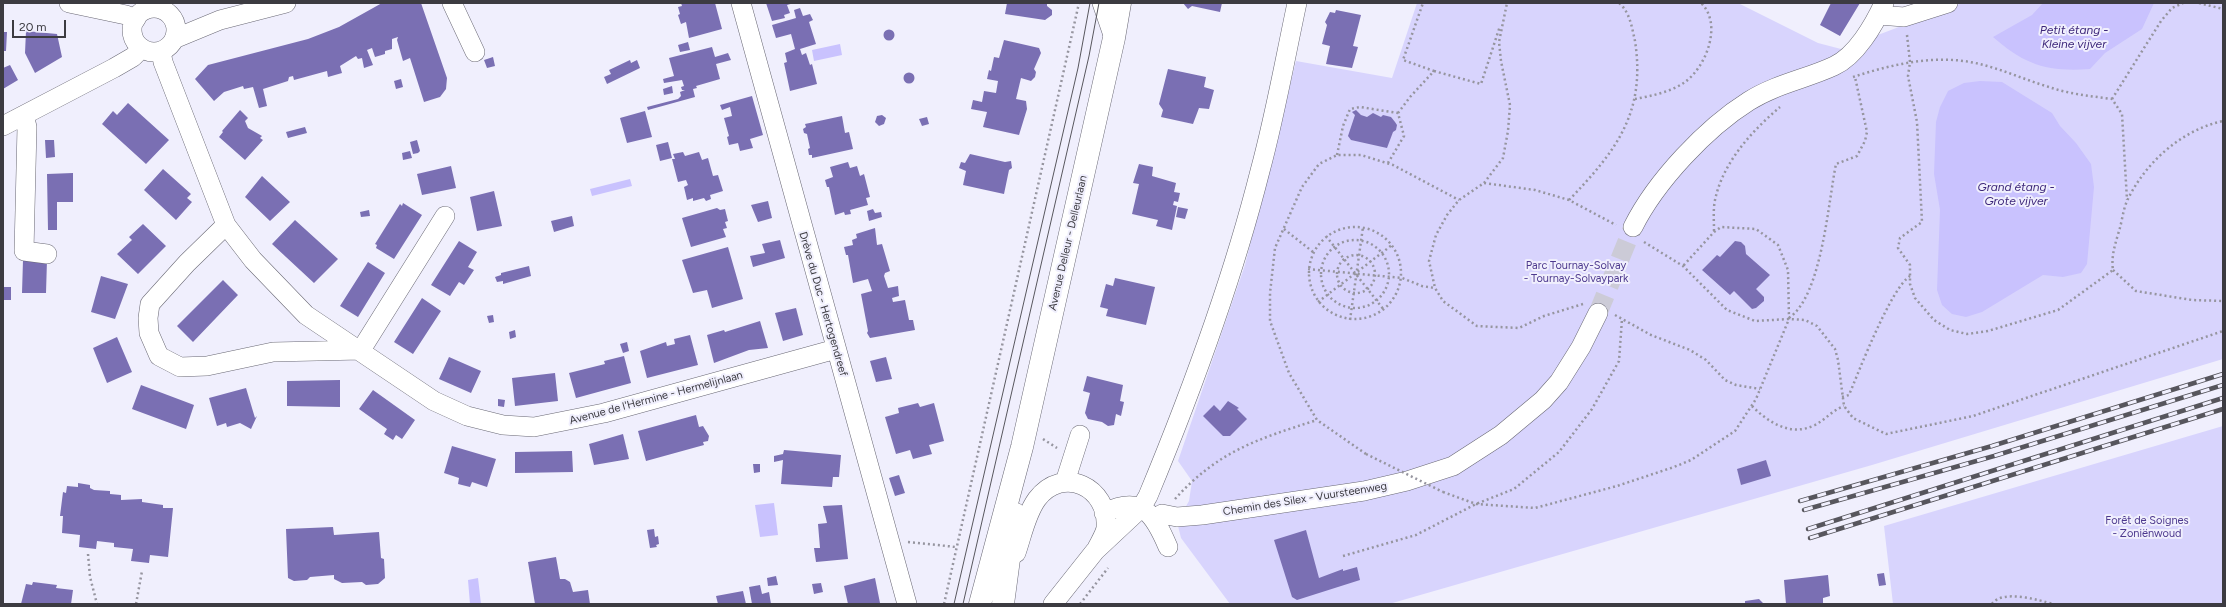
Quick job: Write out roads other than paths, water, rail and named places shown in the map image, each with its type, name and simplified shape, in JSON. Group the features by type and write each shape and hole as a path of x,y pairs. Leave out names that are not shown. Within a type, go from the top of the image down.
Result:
{"main road":[{"name":"Avenue Delleur - Delleurlaan","path":"1022,447 1114,38 1120,3"},
{"path":"1005,595 1022,447"},
{"path":"980,604 1022,447"}],"street":[{"path":"69,3 126,15 136,20"},
{"path":"168,45 176,26 173,20 164,11 151,9 140,14 136,20 133,35 142,48 154,52 220,20 286,3"},
{"path":"452,3 475,52"},
{"name":"Drève du Duc - Hertogendreef","path":"741,3 907,604"},
{"path":"1102,3 1114,38"},
{"path":"1168,547 1158,523 1151,513 1148,496 1180,419 1224,294 1260,171 1297,3"},
{"path":"1629,230 1643,206 1657,187 1688,153 1725,119 1749,101 1773,88 1835,66 1854,51 1882,9 1904,17 1948,3"},
{"path":"173,20 220,20"},
{"name":"Avenue de l'Hermine - Hermelijnlaan","path":"168,45 163,62 226,225 253,260 306,315 361,350 434,402 467,416 503,425 534,427 604,413 836,349"},
{"path":"3,126 114,68 133,57 142,48"},
{"path":"24,115 27,127 24,251 47,254"},
{"path":"226,225 187,263 150,304 148,333 160,356 180,367 207,366 238,358 273,352 361,350 445,216"},
{"name":"Chemin des Silex - Vuursteenweg","path":"1104,513 1130,504 1151,513 1177,517 1202,515 1364,491 1407,482 1453,466 1501,435 1543,400 1559,382 1581,347 1597,309"},
{"path":"1065,482 1080,435"},
{"path":"1005,595 1032,507 1047,490 1065,482 1078,484 1090,489 1097,495 1104,513 1106,530 1095,551 1053,604"},
{"path":"1095,551 1151,513"}],"water":[{"name":"Petit étang - Kleine vijver","path":"2043,3 2154,3 2142,29 2105,53 2090,69 2075,70 2049,68 2037,65 2005,47 1993,37 2032,15"},
{"path":"840,44 842,55 814,61 812,50"},
{"name":"Grand étang - Grote vijver","path":"1980,81 2002,82 2052,113 2060,126 2076,143 2091,164 2094,187 2087,264 2081,273 2063,277 2043,275 1982,312 1966,317 1952,314 1942,305 1937,290 1940,210 1934,174 1936,122 1940,107 1948,91 1964,83"},
{"path":"630,179 632,186 592,196 590,189"},
{"path":"774,503 778,535 760,537 755,505"},
{"path":"478,578 481,604 470,604 468,580"}],"tunnel":[{"path":"1598,313 1633,227"}],"tram line":[{"path":"954,604 1078,68 1090,3"},
{"path":"963,604 1089,56 1099,3"}],"railway":[{"path":"1800,501 1992,446 2223,374"},
{"path":"1804,510 1994,456 2223,385"},
{"path":"1808,529 2223,398"},
{"path":"1810,538 2223,409"}],"park label":[{"name":"Parc Tournay-Solvay - Tournay-Solvaypark","path":"1576,272"},
{"name":"Forêt de Soignes - Zoniënwoud","path":"2147,527"}]}
